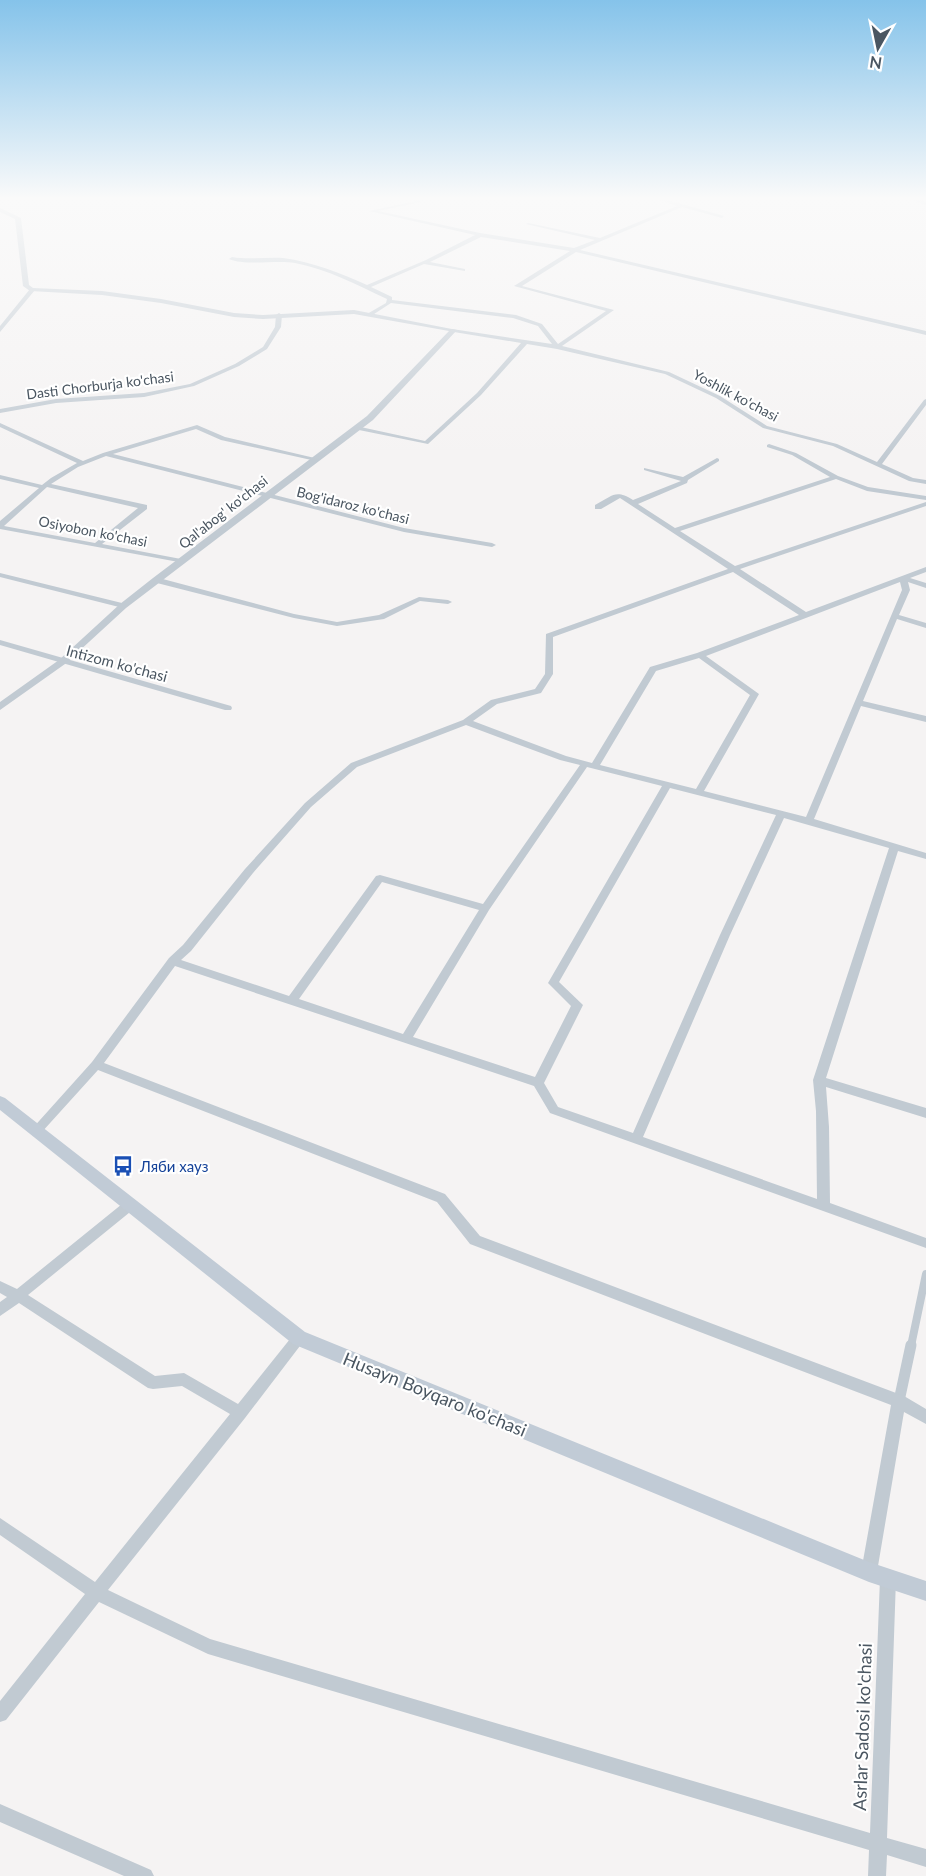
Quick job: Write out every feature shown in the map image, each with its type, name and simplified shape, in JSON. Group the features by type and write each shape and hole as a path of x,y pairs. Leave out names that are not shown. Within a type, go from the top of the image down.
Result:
{"main road":[{"name":"Husayn Boyqaro ko'chasi","path":"0,1102 299,1338 869,1572 926,1591"}],"street":[{"path":"0,330 32,290 27,287"},
{"path":"367,287 390,298 390,302"},
{"path":"369,315 390,302 514,316 540,325 557,347 611,310 519,287"},
{"path":"737,287 926,333"},
{"name":"Yoshlik ko'chasi","path":"32,290 112,294 263,318 327,312 369,315 557,347 667,373 718,397 765,427 836,445 911,480 926,482"},
{"name":"Dasti Chorburja ko'chasi","path":"0,411 56,401 144,395 192,385 237,366 265,348 278,327 279,315"},
{"name":"Qal'abog' ko'chasi","path":"0,707 62,662 156,579 370,418 454,330"},
{"path":"356,428 426,443 479,394 525,342"},
{"path":"879,464 926,401"},
{"path":"0,425 83,463"},
{"path":"0,526 45,486 83,463 105,454 197,427 223,439 315,459"},
{"path":"769,446 794,454 836,477 867,489 926,498"},
{"name":"Bog'idaroz ko'chasi","path":"105,454 404,530 492,545"},
{"path":"633,503 685,482 684,479 717,460"},
{"path":"646,469 684,479"},
{"path":"0,477 144,507 96,545"},
{"path":"675,530 836,477"},
{"path":"598,507 620,495 805,615"},
{"path":"37,1130 96,1065 173,961 187,948 249,871 308,805 354,765 466,722 494,702 538,691 549,674 551,657 549,636 734,569 926,504"},
{"name":"Osiyobon ko'chasi","path":"0,526 181,561"},
{"path":"406,1039 485,908 590,765 654,669 700,655 926,568"},
{"path":"0,574 123,606"},
{"path":"903,578 926,586"},
{"path":"809,821 906,590 903,578"},
{"path":"156,579 294,616 338,624 381,617 419,599 448,602"},
{"path":"894,616 926,626"},
{"name":"Intizom ko'chasi","path":"0,642 62,662 228,708"},
{"path":"699,792 755,694 700,655"},
{"path":"859,703 926,719"},
{"path":"466,722 590,765 809,821 926,856"},
{"path":"538,1083 577,1005 553,983 668,784"},
{"path":"636,1139 725,934 781,814"},
{"path":"824,1206 823,1101 819,1080 894,848"},
{"path":"292,1000 380,878 485,908"},
{"path":"173,961 538,1083 554,1110 926,1243"},
{"path":"96,1065 441,1198 474,1240 899,1401 926,1417"},
{"path":"819,1080 926,1113"},
{"path":"0,1310 130,1204"},
{"path":"869,1572 899,1401 926,1274"},
{"path":"0,1287 19,1296 153,1383 184,1379 240,1413"},
{"path":"0,1714 299,1338"},
{"path":"0,1526 97,1593 208,1646 926,1858"},
{"name":"Asrlar Sadosi ko'chasi","path":"877,1876 888,1579"},
{"path":"0,1813 145,1876"}],"place":[{"name":"Ляби хауз","path":"123,1166"}]}
